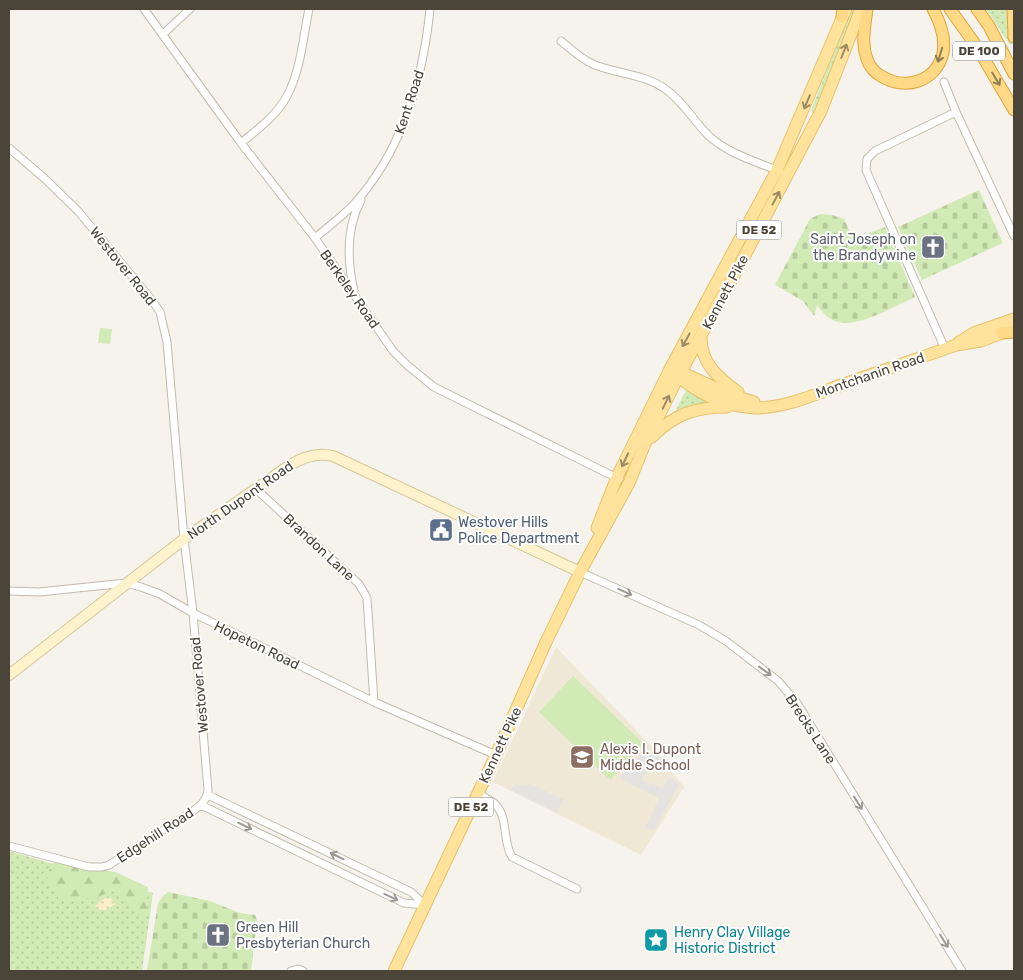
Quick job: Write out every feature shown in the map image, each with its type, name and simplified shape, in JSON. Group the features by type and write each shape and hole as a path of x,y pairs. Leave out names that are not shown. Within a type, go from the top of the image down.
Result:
{"highway":[{"path":"867,9 864,47 867,60 876,73 891,82 904,84 919,82 929,75 942,54 944,40 941,25 933,9"},
{"name":"DE 100","path":"950,9 972,40 1014,110"},
{"name":"DE 100","path":"977,9 989,26 1014,74"},
{"path":"1013,9 1014,37"},
{"path":"998,330 1014,330"}],"main road":[{"name":"Kennett Pike","path":"580,572 617,477 783,173 821,111 861,9"},
{"name":"Kennett Pike","path":"394,971 496,755 546,642 580,572 629,483 676,372 701,338 783,173 844,11"},
{"name":"Montchanin Road","path":"676,372 696,390 726,403 752,405 784,404 950,347 981,341 1014,319"},
{"path":"701,338 704,356 717,376 752,405"},
{"path":"644,446 662,428 686,413 712,407 752,405"},
{"name":"North Dupont Road","path":"9,675 184,539 300,459 315,455 329,455 580,572"}],"street":[{"name":"Berkeley Road","path":"144,9 241,143 315,238 393,351 407,365 434,387 629,483"},
{"path":"163,34 190,9"},
{"path":"241,143 266,123 287,97 293,83 299,59 309,9"},
{"name":"Kent Road","path":"315,238 354,204 378,173 395,146 408,113 420,73 430,9"},
{"path":"561,42 594,64 639,76 664,88 680,102 716,141 732,152 783,173"},
{"path":"944,82 1014,236"},
{"path":"950,347 866,170 867,159 875,150 956,112"},
{"name":"Westover Road","path":"9,148 78,211 160,312 168,342 172,379 184,539 193,614 208,794"},
{"name":"Kent Road","path":"355,296 349,268 351,228 356,210 367,188"},
{"path":"998,330 1014,312"},
{"name":"Brandon Lane","path":"256,489 359,584 367,598 374,702"},
{"name":"Brecks Lane","path":"580,572 699,625 726,641 778,681 797,703 962,971"},
{"name":"Hopeton Road","path":"9,591 39,592 126,583 160,594 193,614 374,702 496,755"},
{"path":"478,793 495,804 500,812 508,850 512,857 578,889"},
{"path":"208,794 411,892 424,905"},
{"name":"Edgehill Road","path":"9,846 89,867 102,867 109,865 201,805 208,794"},
{"path":"201,805 404,903 424,905"},
{"path":"291,971 298,969 303,971"}],"shaded area":[{"name":"Alexis I. Dupont Middle School","path":"556,647 654,749 684,787 641,855 493,782"},
{"path":"646,749 659,759 641,779 648,785 651,783 662,789 670,777 679,784 654,831 646,827 659,798 620,777"},
{"path":"515,783 519,785 530,784 563,799 557,813 511,790"}],"green space":[{"path":"852,9 856,9 813,113 811,110"},
{"path":"986,9 1010,9 1013,43 1010,45"},
{"path":"979,190 1003,243 922,280 898,227"},
{"path":"820,214 844,219 853,239 885,227 915,297 877,315 856,322 846,323 831,319 817,305 814,316 803,301 775,285 810,219"},
{"path":"100,328 112,329 110,344 98,343"},
{"path":"687,390 707,402 675,412 685,392"},
{"path":"573,676 644,744 610,780 539,712"},
{"path":"9,851 153,893 142,971 9,971"},
{"path":"55,861 115,872 148,887 146,913 135,914 133,907 115,887 96,899 60,901 46,875"},
{"path":"168,892 210,901 240,913 255,915 257,920 251,971 147,971 158,903"}],"sand":[{"path":"106,897 111,898 115,904 100,910 95,906"}],"place":[{"name":"Saint Joseph on the Brandywine","path":"933,247"},
{"name":"Westover Hills Police Department","path":"441,530"},
{"name":"Alexis I. Dupont Middle School","path":"582,757"},
{"name":"Green Hill Presbyterian Church","path":"218,935"},
{"name":"Henry Clay Village Historic District","path":"656,940"}]}
